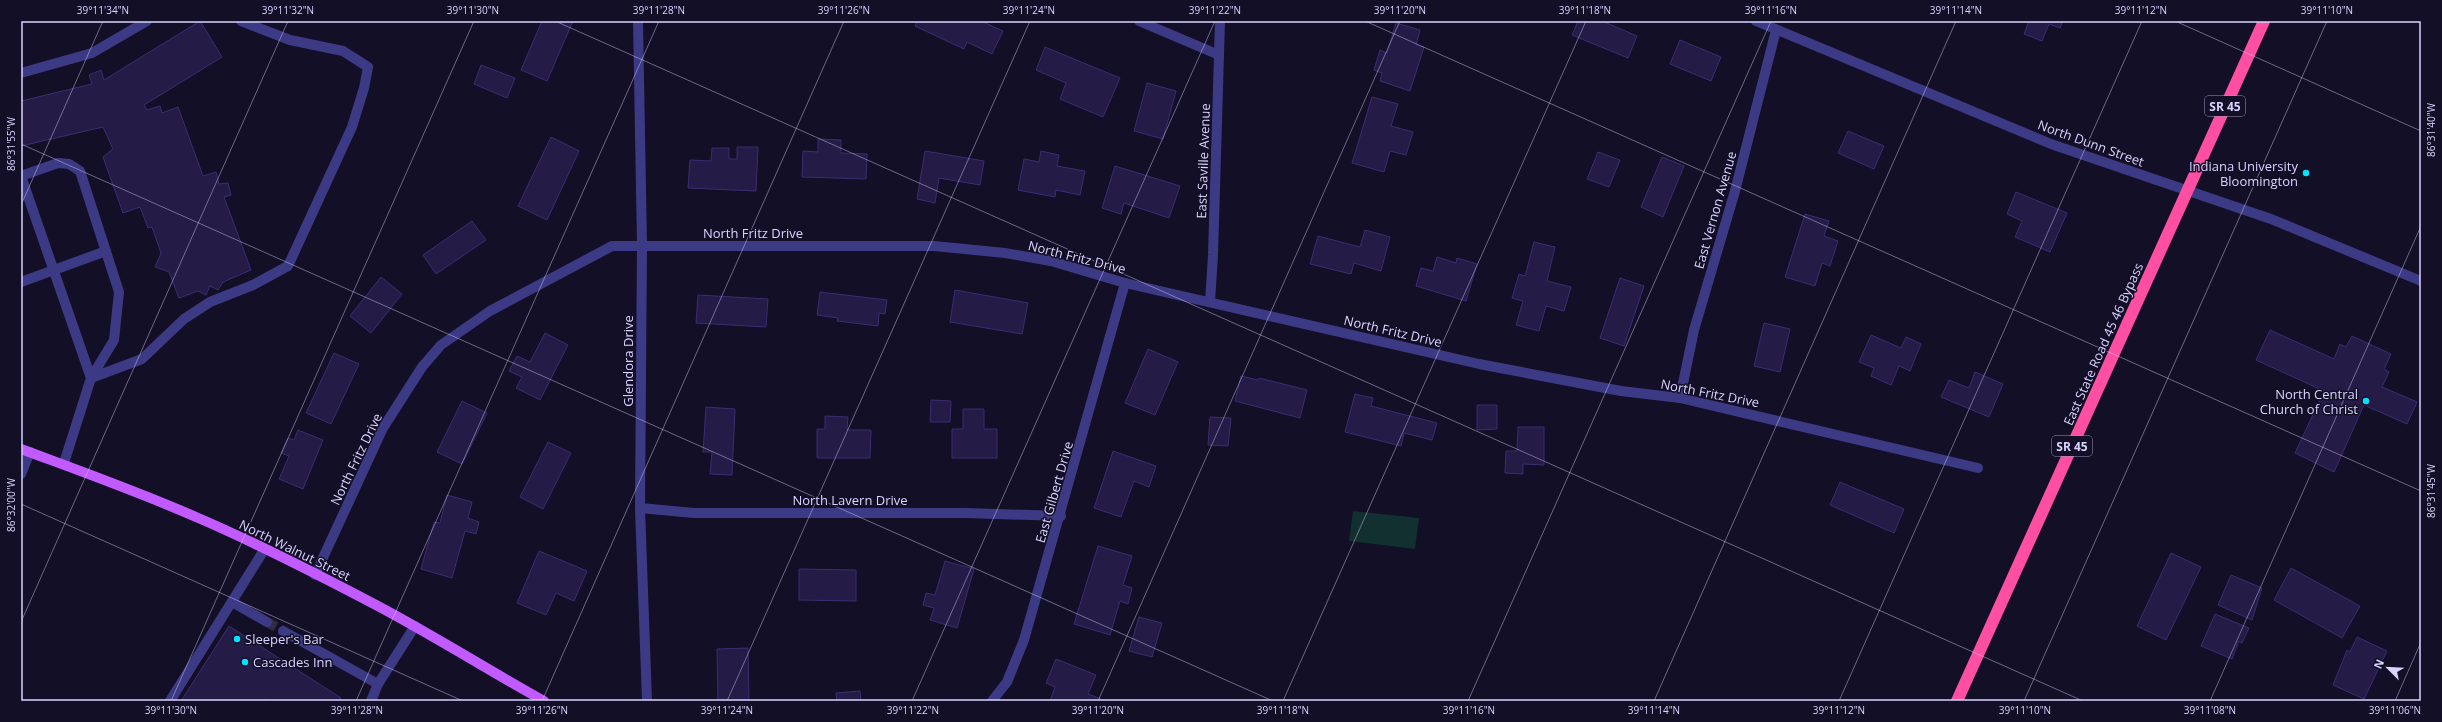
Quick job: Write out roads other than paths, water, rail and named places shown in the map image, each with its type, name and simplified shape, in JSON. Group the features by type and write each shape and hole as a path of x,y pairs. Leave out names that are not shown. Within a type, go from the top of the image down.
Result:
{"highway":[{"name":"East State Road 45 46 Bypass","path":"1957,701 2264,21"}],"main road":[{"name":"North Walnut Street","path":"25,451 64,464 197,517 415,626 544,701"}],"street":[{"path":"21,73 92,53 148,21"},
{"path":"91,378 142,359 184,319 210,302 253,285 288,266 352,127 364,88 368,67 343,51 290,40 241,21"},
{"name":"Glendora Drive","path":"638,21 642,245 640,508 647,701"},
{"path":"1139,21 1219,55"},
{"name":"East Saville Avenue","path":"1210,302 1213,255 1220,21"},
{"name":"North Dunn Street","path":"1756,21 2051,144 2271,219 2421,281"},
{"name":"East Vernon Avenue","path":"1680,398 1694,330 1735,191 1776,30"},
{"path":"64,464 91,378 114,340 119,292 80,171 69,164 58,163 21,176 91,378"},
{"name":"North Fritz Drive","path":"315,575 383,428 422,367 441,345 490,310 612,246 934,246 973,249 1051,261 1125,283 1479,364 1621,391 1680,398 1978,468"},
{"path":"21,282 106,251"},
{"name":"East Gilbert Drive","path":"992,701 1007,682 1016,663 1061,516 1125,283"},
{"path":"21,474 25,451"},
{"name":"North Lavern Drive","path":"640,508 694,513 966,513 1061,516"},
{"path":"170,701 264,550"},
{"path":"232,602 267,622"},
{"path":"371,701 378,684 415,626"},
{"path":"283,631 378,684"}],"tunnel":[{"path":"267,622 283,631"}],"place":[{"name":"Indiana University Bloomington","path":"2306,173"},
{"name":"North Central Church of Christ","path":"2366,401"},
{"name":"Sleeper's Bar","path":"237,639"},
{"name":"Cascades Inn","path":"245,662"}]}
